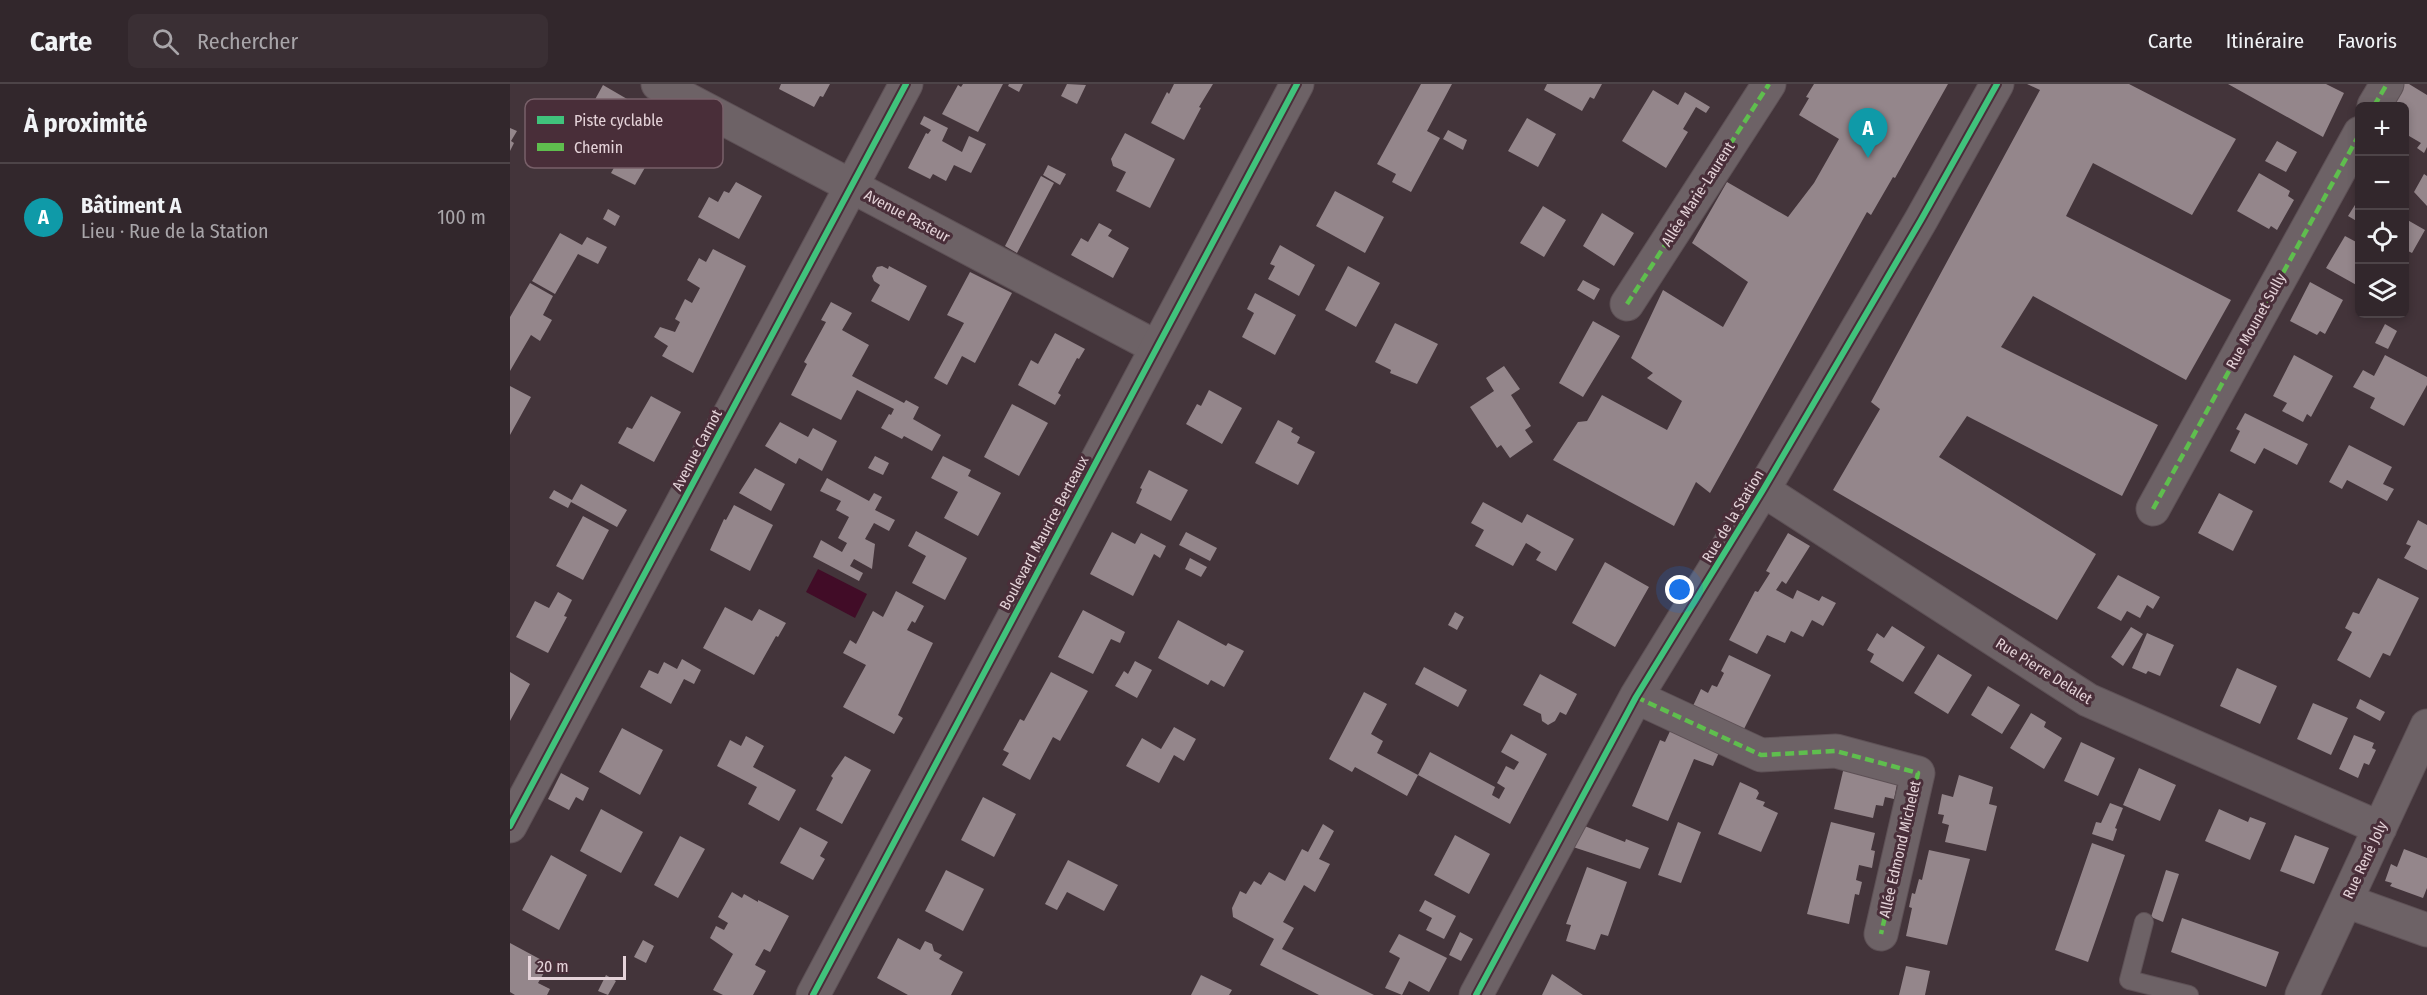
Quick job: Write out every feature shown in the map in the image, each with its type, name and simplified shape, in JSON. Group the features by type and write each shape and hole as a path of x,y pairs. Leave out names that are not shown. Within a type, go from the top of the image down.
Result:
{"street":[{"name":"Avenue Pasteur","path":"658,84 686,99"},
{"name":"Avenue Carnot","path":"510,826 906,84"},
{"name":"Boulevard Maurice Berteaux","path":"816,994 1155,347 1184,299 1296,84"},
{"name":"Allée Marie-Laurent","path":"1627,304 1769,84"},
{"name":"Rue de la Station","path":"1476,995 1636,697 1763,490 1921,220 1997,84"},
{"path":"2376,102 2387,84"},
{"name":"Avenue Pasteur","path":"723,119 1155,347"},
{"name":"Rue Mounet Sully","path":"2153,509 2355,143"},
{"name":"Rue Pierre Delalet","path":"1763,490 2088,700 2380,828"},
{"name":"Allée Edmond Michelet","path":"1636,697 1761,755 1836,751 1918,773 1881,934"},
{"name":"Rue René Joly","path":"2302,995 2427,726"},
{"path":"2346,901 2427,930"}],"lane":[{"path":"2144,922 2129,980 2189,995"}],"shaded area":[{"path":"818,569 867,594 855,618 806,592"}],"building":[{"path":"781,84 830,84 814,107 779,89"},
{"path":"963,84 1003,84 978,132 942,114 958,85 961,87"},
{"path":"1009,84 1023,84 1019,92 1008,86"},
{"path":"1067,84 1086,85 1077,104 1061,96"},
{"path":"1174,84 1213,84 1199,107 1201,108 1184,140 1151,123 1167,92 1169,94"},
{"path":"1421,84 1452,84 1427,131 1440,138 1411,192 1392,182 1396,174 1377,164"},
{"path":"1547,84 1602,84 1594,99 1590,97 1582,111 1544,90"},
{"path":"1814,84 1948,84 1895,178 1893,177 1871,215 1867,212 1710,493 1696,482 1674,526 1553,460 1578,422 1587,421 1602,395 1667,430 1682,401 1647,378 1653,373 1631,358 1663,290 1723,327 1748,282 1692,243 1727,182 1788,217 1814,183 1839,139 1799,115"},
{"path":"2027,84 2129,84 2236,139 2192,215 2093,163 2066,216 2231,300 2186,380 2033,296 2001,347 2158,425 2122,496 1967,416 1939,457 2096,554 2057,620 1833,490 1880,409 1871,402 2040,90"},
{"path":"2228,84 2326,84 2344,93 2323,137"},
{"path":"2398,84 2409,84 2427,95 2427,147 2424,153 2417,148 2421,143 2409,136 2409,102 2387,102"},
{"path":"603,85 627,99 595,99"},
{"path":"1653,90 1678,105 1685,92 1710,107 1706,113 1696,107 1683,129 1688,132 1666,168 1622,141"},
{"path":"924,116 948,128 942,141 962,152 969,136 986,144 971,173 954,165 946,181 933,174 930,179 908,168 926,133 928,134 931,130 920,124"},
{"path":"1527,118 1556,134 1538,167 1508,151"},
{"path":"510,128 517,131 511,141 514,143 510,151"},
{"path":"1448,130 1467,140 1463,150 1443,139"},
{"path":"1125,133 1175,159 1150,208 1116,191 1126,172 1113,166 1111,159"},
{"path":"2277,141 2297,152 2286,172 2265,161"},
{"path":"1048,165 1066,174 1060,185 1043,175"},
{"path":"614,168 645,168 635,185 611,173"},
{"path":"2259,173 2290,191 2288,196 2294,200 2277,230 2271,226 2269,229 2237,211"},
{"path":"2424,174 2427,176 2427,206 2414,192"},
{"path":"1041,176 1054,183 1017,253 1005,246"},
{"path":"736,182 762,196 739,239 698,217 709,197 718,202 724,191 729,193"},
{"path":"1335,191 1384,217 1365,253 1316,226"},
{"path":"2355,205 2355,220 2348,216"},
{"path":"1543,206 1566,220 1544,257 1520,243"},
{"path":"608,209 620,216 615,226 603,219"},
{"path":"1602,213 1634,233 1614,266 1583,246"},
{"path":"2409,221 2425,230 2412,253 2409,252"},
{"path":"1099,223 1112,230 1108,236 1129,248 1113,278 1071,255 1081,238 1088,242"},
{"path":"560,233 582,245 587,237 607,247 598,264 578,254 555,294 532,281"},
{"path":"2345,236 2355,241 2355,284 2326,268"},
{"path":"1280,245 1315,265 1299,296 1268,279 1275,266 1270,264"},
{"path":"713,249 746,266 693,373 662,356 668,346 654,337 660,327 675,332 680,322 675,319 685,299 692,303 700,288 687,280 699,258 706,262"},
{"path":"882,266 888,269 889,266 927,286 909,321 871,301 880,285 874,281 872,276 877,267"},
{"path":"1348,266 1380,283 1356,327 1325,310"},
{"path":"970,272 1012,293 975,363 962,356 947,385 934,378 964,323 947,315"},
{"path":"1583,280 1600,289 1594,300 1577,290"},
{"path":"2310,282 2343,300 2325,334 2320,331 2317,335 2290,321"},
{"path":"530,283 553,296 543,315 552,320 540,341 531,335 510,371 510,317"},
{"path":"1255,293 1296,315 1275,355 1242,337 1254,313 1247,309"},
{"path":"831,302 852,313 842,330 869,345 852,376 904,403 906,400 919,407 913,419 941,435 932,451 904,436 902,439 881,428 894,409 857,390 841,420 791,395 807,364 804,362 826,322 821,320"},
{"path":"1593,321 1620,336 1583,397 1559,383"},
{"path":"1395,323 1438,344 1417,384 1390,373 1391,370 1375,362"},
{"path":"2385,324 2397,331 2388,349 2375,343"},
{"path":"1055,333 1085,349 1079,359 1077,358 1058,393 1061,395 1055,405 1018,385 1031,360 1038,364"},
{"path":"2294,355 2333,376 2311,417 2307,414 2303,422 2282,411 2287,403 2273,396"},
{"path":"2385,355 2427,377 2427,385 2404,426 2370,408 2375,398 2353,387 2363,370 2374,376"},
{"path":"1504,366 1520,389 1511,395 1531,426 1525,430 1533,442 1510,458 1501,445 1497,448 1470,407 1494,391 1486,378"},
{"path":"510,386 531,397 510,435"},
{"path":"1209,390 1242,408 1222,444 1186,424 1197,404 1201,406"},
{"path":"651,396 681,412 654,462 618,443 627,427 632,429"},
{"path":"1012,404 1048,423 1019,476 984,457"},
{"path":"2245,413 2308,444 2297,465 2264,448 2255,464 2230,451 2240,431 2236,429"},
{"path":"1278,420 1293,428 1291,432 1300,437 1297,443 1315,452 1298,485 1255,463"},
{"path":"780,422 808,437 813,428 837,441 822,471 799,458 796,464 765,446"},
{"path":"2349,445 2392,467 2383,484 2394,489 2387,501 2347,480 2342,489 2329,482"},
{"path":"875,456 889,463 883,475 868,468"},
{"path":"943,456 971,470 968,476 1001,493 978,536 944,518 958,492 931,478"},
{"path":"755,468 785,484 771,511 739,493"},
{"path":"1149,470 1188,490 1171,521 1136,503"},
{"path":"827,478 869,501 874,493 882,497 875,510 895,520 889,531 874,523 865,539 875,544 872,569 854,559 850,566 863,573 859,581 813,557 821,540 842,552 847,543 838,538 849,517 836,510 841,501 820,491"},
{"path":"581,484 627,510 617,527 571,502 568,508 549,498 554,490 572,500"},
{"path":"2219,493 2253,511 2233,551 2198,533"},
{"path":"1483,502 1522,523 1527,514 1574,539 1556,571 1536,560 1541,552 1526,543 1513,566 1475,546 1484,530 1471,523"},
{"path":"734,505 773,525 750,571 710,550 724,519 726,520"},
{"path":"583,516 609,530 583,580 556,566"},
{"path":"2418,520 2427,525 2427,570 2404,558 2411,546 2406,544"},
{"path":"916,531 967,558 945,600 912,583 926,556 908,546"},
{"path":"1112,532 1135,544 1141,533 1166,546 1160,558 1154,554 1133,596 1090,574"},
{"path":"1186,532 1217,548 1210,561 1179,545"},
{"path":"1788,533 1810,546 1786,584 1782,581 1776,590 1793,599 1797,590 1819,601 1822,596 1836,603 1823,626 1812,620 1803,637 1791,631 1785,643 1767,635 1757,654 1729,640 1755,591 1758,592 1770,573 1766,571"},
{"path":"1190,558 1207,567 1201,577 1185,569"},
{"path":"1605,562 1649,587 1615,647 1572,623"},
{"path":"2118,575 2160,597 2153,609 2147,605 2140,618 2127,611 2121,621 2097,608"},
{"path":"2378,578 2419,598 2390,656 2383,653 2370,678 2337,660 2352,632 2345,628 2353,612 2359,614"},
{"path":"896,591 924,606 915,623 912,621 907,630 933,643 898,715 903,718 894,734 843,707 866,665 843,653 850,640 856,644 873,611 883,617"},
{"path":"558,592 572,600 564,616 567,617 548,653 516,637 535,601 549,608"},
{"path":"725,607 752,621 759,609 786,623 754,675 703,648"},
{"path":"1083,610 1125,632 1120,643 1111,639 1093,674 1058,657"},
{"path":"1455,612 1464,617 1457,630 1448,625"},
{"path":"1178,620 1226,646 1228,643 1244,651 1224,687 1211,680 1208,685 1158,658"},
{"path":"1892,626 1925,647 1903,682 1870,662 1874,654 1867,650 1877,633 1884,638"},
{"path":"2131,627 2143,634 2123,666 2111,657"},
{"path":"2147,633 2174,645 2160,676 2148,671 2146,674 2132,668"},
{"path":"1938,654 1972,675 1948,714 1914,693"},
{"path":"1729,655 1771,675 1742,733 1692,708 1701,689 1708,693 1712,685 1717,687 1724,673 1721,671"},
{"path":"682,659 701,670 694,684 684,679 671,704 640,687 649,670 658,674 664,662 677,669"},
{"path":"1135,661 1152,670 1137,698 1115,686 1124,671 1128,674"},
{"path":"1424,667 1467,690 1458,707 1415,684"},
{"path":"2237,668 2277,686 2260,724 2220,706"},
{"path":"510,672 530,684 510,721"},
{"path":"1051,672 1088,691 1060,741 1053,737 1030,780 1002,765 1009,753 1003,750 1020,719 1024,721"},
{"path":"1540,674 1577,694 1566,715 1560,712 1555,721 1548,725 1542,721 1541,714 1523,705"},
{"path":"1988,686 2020,705 2002,734 1971,715"},
{"path":"1364,692 1387,704 1371,734 1383,741 1377,753 1418,775 1407,796 1355,767 1352,772 1329,759"},
{"path":"2360,699 2385,712 2380,721 2356,708"},
{"path":"2313,703 2348,718 2331,755 2297,739"},
{"path":"2031,713 2046,722 2044,727 2062,738 2044,769 2010,748"},
{"path":"1174,727 1196,739 1184,761 1174,755 1159,783 1126,766 1142,738 1161,749"},
{"path":"622,728 663,750 640,795 599,772"},
{"path":"1671,729 1721,748 1713,766 1694,759 1668,821 1632,806 1660,740 1665,742"},
{"path":"1511,734 1547,754 1510,824 1418,775 1430,752 1495,787 1492,795 1499,799 1505,788 1497,783 1506,766 1514,770 1519,762 1501,752"},
{"path":"2354,735 2374,743 2372,748 2376,750 2369,765 2364,763 2358,778 2339,769"},
{"path":"746,736 764,746 753,767 796,790 779,821 748,804 757,787 717,766 730,740 741,746"},
{"path":"2081,742 2115,758 2098,796 2064,781"},
{"path":"845,756 871,770 842,824 816,810 833,778 831,776"},
{"path":"1844,767 1898,779 1894,799 1885,797 1883,806 1876,805 1873,818 1834,809"},
{"path":"2139,768 2176,785 2160,821 2123,805"},
{"path":"561,773 589,788 583,801 576,797 569,810 548,799"},
{"path":"1959,775 1993,787 1989,804 1997,806 1986,851 1945,842 1949,825 1942,823 1944,815 1938,814 1942,794 1953,797"},
{"path":"1740,782 1757,790 1759,793 1756,799 1765,802 1763,806 1778,813 1761,852 1718,834"},
{"path":"983,797 1016,814 994,857 961,840"},
{"path":"2110,803 2123,808 2115,828 2117,829 2113,841 2092,834 2096,822 2101,823"},
{"path":"601,809 643,832 621,873 580,851"},
{"path":"2219,809 2248,822 2250,817 2266,823 2250,860 2205,841"},
{"path":"1678,822 1701,832 1681,883 1658,875"},
{"path":"1831,822 1875,833 1871,850 1875,851 1872,868 1859,865 1856,880 1862,882 1859,895 1855,894 1849,924 1807,914"},
{"path":"1323,824 1334,831 1319,859 1330,864 1315,892 1304,885 1283,922 1294,928 1282,949 1374,995 1319,995 1260,965 1274,939 1233,917 1232,908 1240,891 1246,894 1254,881 1261,885 1269,872 1285,881 1302,849 1308,852"},
{"path":"1582,825 1625,842 1626,839 1649,848 1640,869 1573,847"},
{"path":"800,827 828,842 820,856 825,859 813,880 780,863"},
{"path":"1455,835 1490,854 1469,894 1434,875"},
{"path":"2295,835 2329,848 2314,884 2280,871"},
{"path":"680,836 705,849 678,898 654,885"},
{"path":"2092,843 2125,855 2088,962 2055,950"},
{"path":"2404,849 2427,858 2427,888 2423,898 2390,886 2392,883 2385,881 2391,864 2397,867"},
{"path":"1929,850 1970,859 1947,945 1906,936 1912,908 1909,907 1912,893 1915,894 1919,879 1922,880"},
{"path":"551,855 587,875 559,930 522,910"},
{"path":"1068,860 1118,885 1104,911 1067,892 1057,910 1045,904"},
{"path":"1587,867 1627,882 1608,936 1601,934 1595,950 1566,941 1571,925 1566,924"},
{"path":"946,870 984,889 963,931 925,911"},
{"path":"2166,870 2179,874 2163,922 2151,917"},
{"path":"732,892 742,898 744,894 789,916 770,952 764,949 755,965 766,971 753,995 723,995 713,990 733,954 710,938 716,926 724,930 728,923 718,917"},
{"path":"1425,900 1456,916 1444,939 1426,930 1432,918 1419,911"},
{"path":"2182,918 2279,952 2266,987 2171,952"},
{"path":"1460,932 1473,939 1461,961 1449,955"},
{"path":"1399,934 1447,958 1429,992 1409,981 1402,995 1385,988 1400,958 1389,952"},
{"path":"898,938 920,950 925,941 932,944 934,951 942,955 939,959 963,972 951,995 908,995 877,978"},
{"path":"643,940 654,946 646,963 634,957"},
{"path":"510,943 549,964 538,983 550,989 547,995 515,995 510,992"},
{"path":"1906,966 1930,971 1925,995 1899,995"},
{"path":"1552,974 1583,995 1542,995"},
{"path":"606,975 616,981 608,995 598,991"},
{"path":"1201,975 1232,990 1229,995 1191,995"}],"marked path":[{"path":"1627,304 1769,84"},
{"path":"2376,102 2387,84"},
{"path":"2153,509 2355,142"},
{"path":"1636,697 1761,755 1836,751 1918,773 1881,934"}],"cycle path":[{"path":"510,826 906,84"},
{"path":"813,995 1297,84"},
{"path":"1476,995 1636,697 1763,490 1921,220 1997,84"}],"place":[{"name":"Bâtiment A","path":"1868,158"}]}
